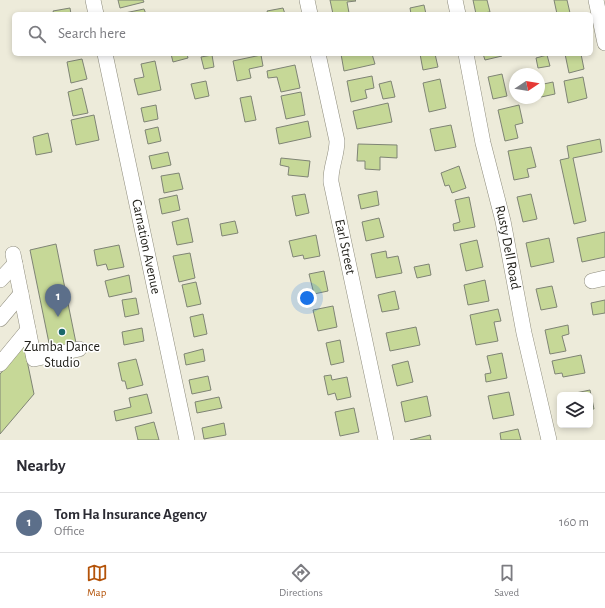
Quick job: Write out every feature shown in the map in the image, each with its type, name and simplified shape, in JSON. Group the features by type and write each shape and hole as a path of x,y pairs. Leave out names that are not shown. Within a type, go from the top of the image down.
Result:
{"street":[{"path":"94,0 96,12"},
{"path":"308,0 310,12"},
{"path":"456,0 458,12"},
{"path":"596,0 605,43"},
{"name":"Carnation Avenue","path":"104,56 187,440"},
{"name":"Earl Street","path":"318,56 337,142 337,151 330,174 331,182 386,440"},
{"name":"Rusty Dell Road","path":"466,56 483,143 503,221 524,333 549,440"},
{"path":"0,280 14,259 34,359 79,349"},
{"path":"0,319 21,294"},
{"path":"0,364 28,330"}],"building":[{"path":"118,0 143,0 144,2 120,8"},
{"path":"330,0 356,1 347,2 349,12 333,12"},
{"path":"473,0 487,0 490,12 476,12"},
{"path":"554,0 567,0 570,12 557,12"},
{"path":"424,5 426,12 411,12 410,8"},
{"path":"70,8 71,12 53,12"},
{"path":"283,8 284,12 267,12"},
{"path":"144,9 145,12 130,12"},
{"path":"172,56 188,56 188,58 173,62"},
{"path":"212,56 214,67 204,69 201,57"},
{"path":"261,56 263,66 249,69 251,78 237,81 233,61"},
{"path":"341,56 373,56 375,64 344,71"},
{"path":"420,56 435,56 438,67 423,70"},
{"path":"484,56 502,56 485,60"},
{"path":"547,56 550,66 538,68 536,58"},
{"path":"565,56 581,56 584,69 569,73"},
{"path":"82,59 87,79 71,83 67,62"},
{"path":"155,61 161,90 138,95 134,79 144,77 141,64"},
{"path":"295,65 300,88 281,92 277,77 268,78 267,71"},
{"path":"502,74 507,96 493,99 488,77"},
{"path":"372,76 374,88 365,90 367,98 351,102 347,81"},
{"path":"583,77 587,98 568,103 564,81"},
{"path":"440,79 446,108 429,112 423,83"},
{"path":"206,81 209,96 195,99 191,84"},
{"path":"391,81 395,97 383,99 379,84"},
{"path":"553,82 555,94 545,96 545,84"},
{"path":"82,88 88,113 73,116 68,92"},
{"path":"301,92 305,115 286,119 281,96"},
{"path":"251,96 256,120 245,122 240,98"},
{"path":"388,103 392,122 357,129 353,111"},
{"path":"156,105 158,119 144,122 141,108"},
{"path":"519,105 523,123 515,125 518,138 505,141 498,110"},
{"path":"94,115 99,140 76,145 71,120"},
{"path":"308,121 311,137 279,144 276,128"},
{"path":"451,125 456,147 435,151 430,129"},
{"path":"158,127 161,141 148,144 145,130"},
{"path":"48,133 52,152 36,155 33,137"},
{"path":"600,139 602,152 573,158 586,221 574,224 560,160 569,158 567,146"},
{"path":"358,144 397,145 397,158 380,157 380,170 365,169 365,161 357,161"},
{"path":"531,147 536,167 527,169 529,177 514,180 508,151"},
{"path":"168,152 171,165 152,169 149,156"},
{"path":"281,158 310,161 308,177 288,175 289,167 280,165"},
{"path":"459,166 466,188 452,193 449,185 445,186 441,173"},
{"path":"179,173 183,189 164,193 161,176"},
{"path":"377,191 379,205 361,209 358,195"},
{"path":"305,194 309,213 296,216 292,196"},
{"path":"531,194 537,219 523,222 517,197"},
{"path":"177,195 180,210 162,214 159,199"},
{"path":"469,197 475,227 454,231 453,224 460,222 455,200"},
{"path":"188,218 193,242 177,245 172,222"},
{"path":"379,218 384,237 366,241 362,222"},
{"path":"235,221 238,233 222,236 220,224"},
{"path":"605,232 605,257 582,262 577,238"},
{"path":"316,235 320,256 304,259 303,255 293,257 289,241"},
{"path":"549,238 554,262 531,267 526,243"},
{"path":"477,240 483,267 466,271 460,244"},
{"path":"56,244 76,343 50,348 30,250"},
{"path":"119,245 124,267 108,270 106,264 97,266 94,250"},
{"path":"386,251 387,258 398,256 402,273 376,278 371,254"},
{"path":"190,253 195,278 179,282 173,256"},
{"path":"429,264 431,275 417,278 414,267"},
{"path":"324,271 328,291 314,294 309,274"},
{"path":"129,275 132,292 109,297 105,281"},
{"path":"485,280 489,301 468,305 464,285"},
{"path":"196,282 201,304 187,307 182,285"},
{"path":"552,286 557,307 541,310 536,289"},
{"path":"395,291 399,309 382,312 378,295"},
{"path":"136,298 139,314 125,317 122,300"},
{"path":"605,300 605,313 593,315 591,303"},
{"path":"333,306 337,327 318,331 313,310"},
{"path":"498,309 501,321 494,322 498,341 476,345 470,315"},
{"path":"203,314 207,334 194,337 190,317"},
{"path":"568,325 569,334 562,336 566,351 550,354 545,330"},
{"path":"416,327 420,345 390,351 386,333"},
{"path":"142,328 144,341 124,345 122,332"},
{"path":"340,340 344,362 331,365 326,343"},
{"path":"24,346 34,394 0,434 0,374"},
{"path":"203,349 205,361 186,365 184,354"},
{"path":"502,353 507,378 486,382 485,374 491,373 487,356"},
{"path":"581,355 585,373 563,377 562,373 555,374 552,361"},
{"path":"136,359 143,385 127,389 125,381 122,381 118,363"},
{"path":"408,361 413,382 397,386 392,365"},
{"path":"331,375 332,380 347,377 351,397 337,400 335,393 328,395 324,376"},
{"path":"208,376 211,390 192,394 189,380"},
{"path":"590,390 590,392 580,392"},
{"path":"509,392 514,415 493,419 488,396"},
{"path":"147,394 152,413 116,421 114,411 131,407 129,398"},
{"path":"427,396 431,416 405,422 401,402"},
{"path":"219,397 222,408 197,413 195,402"},
{"path":"354,408 359,432 340,436 335,412"},
{"path":"154,422 159,440 138,440 135,427"},
{"path":"224,423 226,435 204,439 202,428"},
{"path":"518,429 521,440 501,440 500,433"},
{"path":"430,435 431,440 410,440"}],"place":[{"name":"Tom Ha Insurance Agency","path":"58,317"},
{"name":"Zumba Dance Studio","path":"62,332"}]}
